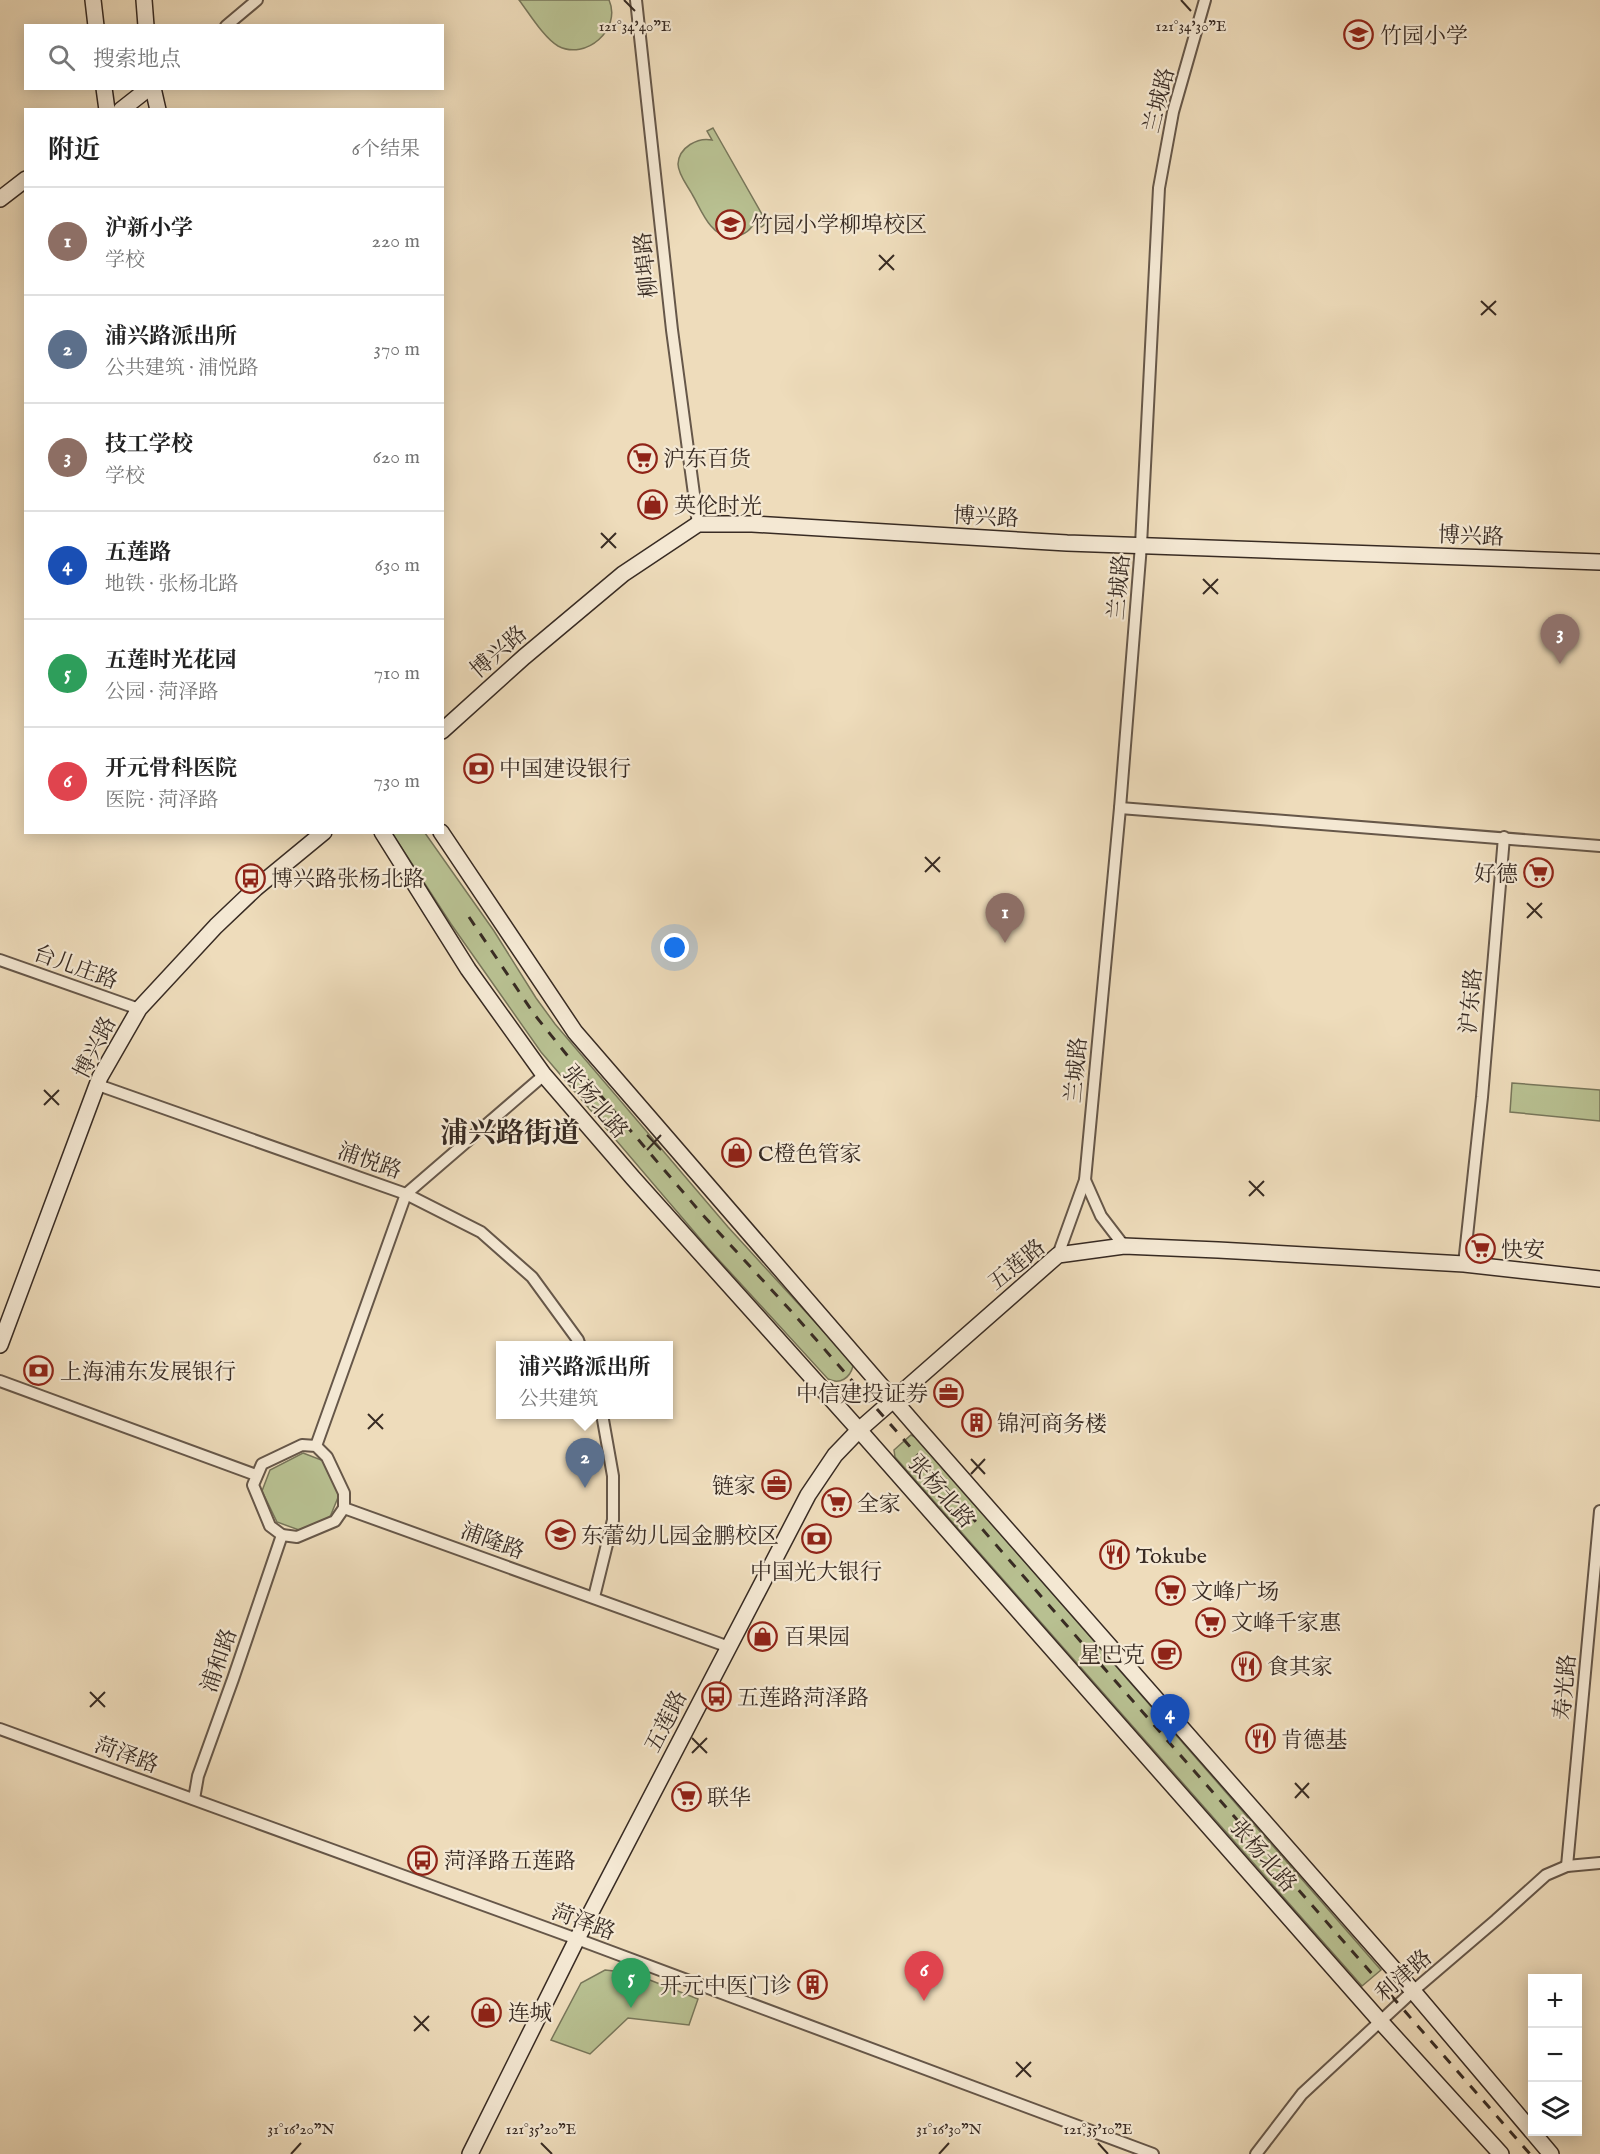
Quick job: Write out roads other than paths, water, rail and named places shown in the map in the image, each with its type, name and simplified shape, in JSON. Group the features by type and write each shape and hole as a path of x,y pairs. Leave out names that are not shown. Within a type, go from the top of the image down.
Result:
{"street":[{"path":"93,0 96,24"},
{"path":"144,0 146,24"},
{"path":"228,24 257,0"},
{"name":"柳埠路","path":"636,0 672,330 698,524"},
{"name":"兰城路","path":"1058,1254 1085,1180 1120,808 1141,545 1159,188 1173,112 1205,0"},
{"path":"104,90 107,108"},
{"path":"123,108 146,90"},
{"path":"153,90 158,108"},
{"path":"0,199 24,181"},
{"name":"博兴路","path":"444,729 623,573 698,524 752,524 1067,543 1600,562"},
{"path":"1120,808 1600,846"},
{"name":"博兴路","path":"0,1345 98,1085 139,1009 216,926 256,888 322,834"},
{"name":"张杨北路","path":"383,834 468,969 544,1075 1380,2021 1501,2154"},
{"name":"张杨北路","path":"442,834 575,1032 893,1400 1413,1991 1551,2154"},
{"name":"沪东路","path":"1464,1264 1482,1096 1504,837"},
{"name":"台儿庄路","path":"0,960 139,1009"},
{"path":"316,1446 406,1194 544,1075"},
{"name":"浦悦路","path":"98,1085 406,1194 481,1232 532,1277 578,1341"},
{"name":"兰城路","path":"1085,1180 1101,1216 1124,1246"},
{"name":"五莲路","path":"470,2154 577,1939 808,1495 835,1455 893,1400 1058,1254 1124,1246 1464,1264 1600,1280"},
{"path":"0,1381 256,1475"},
{"path":"594,1597 613,1520 613,1476 603,1419"},
{"path":"302,1445 316,1446 327,1457 344,1493 344,1508 335,1521 297,1537 282,1535 270,1526 261,1506 253,1485 256,1475 262,1464 302,1445"},
{"name":"浦隆路","path":"344,1508 729,1647"},
{"name":"寿光路","path":"1567,1866 1600,1511"},
{"name":"浦和路","path":"194,1799 198,1776 282,1535"},
{"name":"菏泽路","path":"0,1729 577,1939 1153,2154"},
{"name":"利津路","path":"1256,2154 1302,2094 1413,1991 1546,1875 1567,1866 1600,1863"}],"railway":[{"path":"469,917 534,1014 701,1213 791,1311 1530,2154"}],"place":[{"name":"竹园小学","path":"1359,35"},
{"name":"竹园小学柳埠校区","path":"730,224"},
{"name":"沪东百货","path":"642,458"},
{"name":"英伦时光","path":"653,505"},
{"name":"技工学校","path":"1560,664"},
{"name":"中国建设银行","path":"478,768"},
{"name":"好德","path":"1539,873"},
{"name":"博兴路张杨北路","path":"250,878"},
{"name":"沪新小学","path":"1005,943"},
{"name":"C橙色管家","path":"737,1153"},
{"name":"快安","path":"1480,1249"},
{"name":"上海浦东发展银行","path":"39,1371"},
{"name":"中信建投证券","path":"949,1393"},
{"name":"锦河商务楼","path":"976,1423"},
{"name":"链家","path":"777,1485"},
{"name":"浦兴路派出所","path":"585,1488"},
{"name":"全家","path":"836,1503"},
{"name":"东蕾幼儿园金鹏校区","path":"560,1535"},
{"name":"中国光大银行","path":"816,1539"},
{"name":"Tokube","path":"1115,1555"},
{"name":"文峰广场","path":"1170,1591"},
{"name":"文峰千家惠","path":"1210,1622"},
{"name":"百果园","path":"763,1636"},
{"name":"星巴克","path":"1166,1654"},
{"name":"食其家","path":"1246,1666"},
{"name":"五莲路菏泽路","path":"716,1697"},
{"name":"肯德基","path":"1260,1739"},
{"name":"五莲路","path":"1170,1744"},
{"name":"联华","path":"686,1797"},
{"name":"菏泽路五莲路","path":"423,1860"},
{"name":"开元中医门诊","path":"813,1985"},
{"name":"开元骨科医院","path":"924,2001"},
{"name":"五莲时光花园","path":"631,2008"},
{"name":"连城","path":"487,2012"}],"district":[{"name":"浦兴路街道","path":"510,1132"}]}
